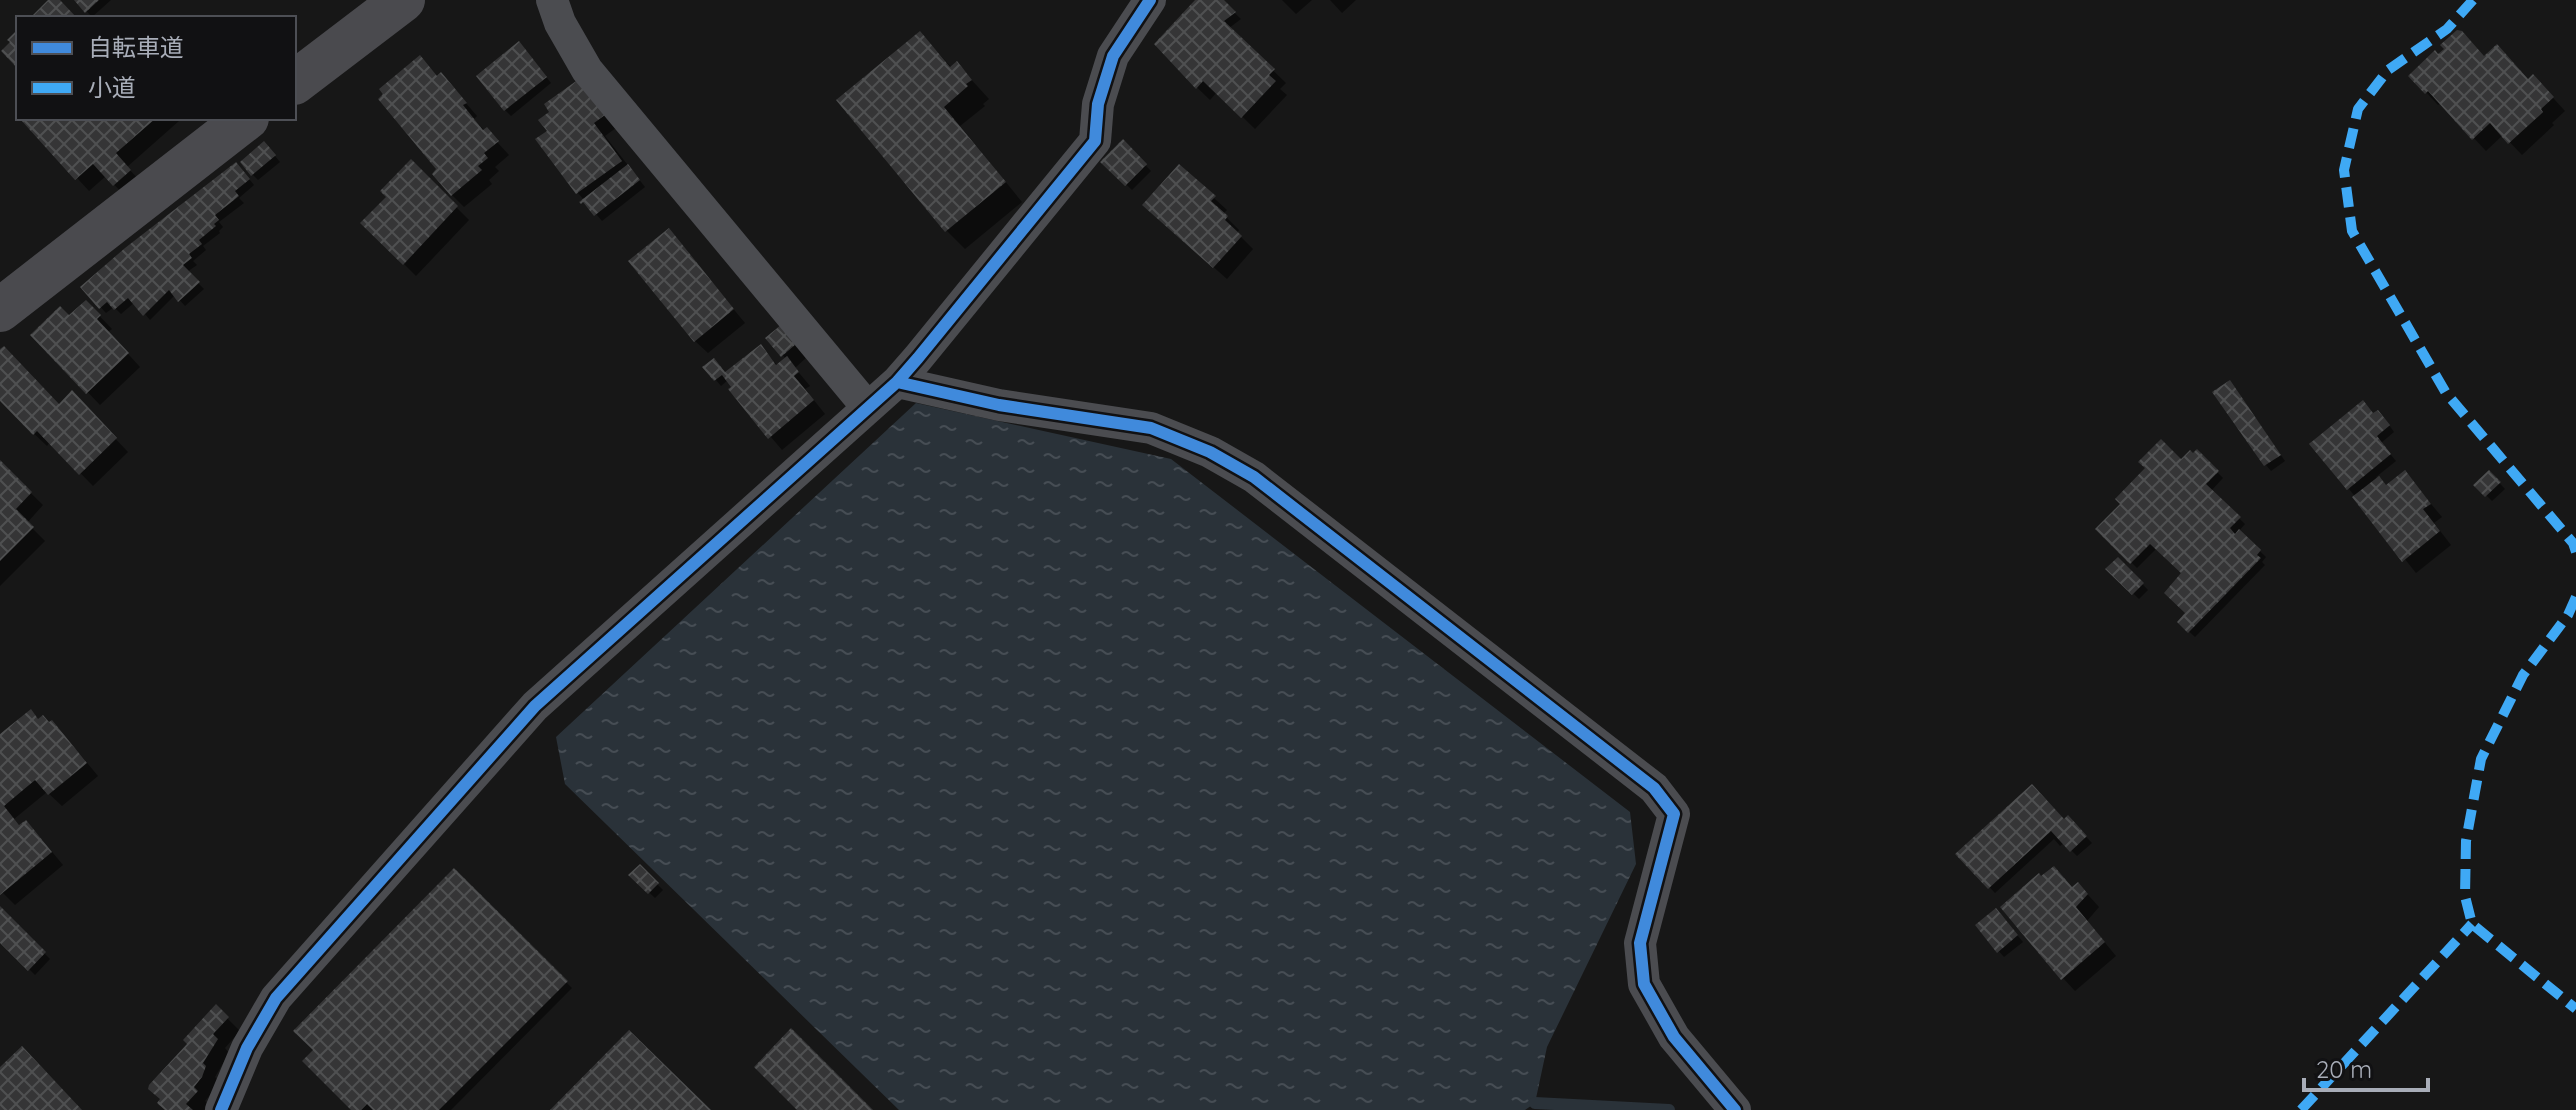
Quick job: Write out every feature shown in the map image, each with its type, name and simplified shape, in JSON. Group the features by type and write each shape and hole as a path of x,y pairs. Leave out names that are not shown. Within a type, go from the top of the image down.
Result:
{"street":[{"path":"296,81 403,0"},
{"path":"552,0 560,23 587,70 868,408"},
{"path":"221,1110 247,1048 276,998 535,706 897,382 1095,141 1098,104 1113,56 1150,0"},
{"path":"0,310 244,120"},
{"path":"897,382 999,405 1151,428 1210,452 1254,477 1654,788 1674,814 1640,943 1644,984 1674,1037 1735,1110"}],"water":[{"path":"916,403 1171,459 1630,812 1636,864 1547,1047 1535,1103 1525,1110 899,1110 565,784 556,737"}],"building":[{"path":"48,0 60,0 75,16 32,16"},
{"path":"74,0 99,0 85,13"},
{"path":"1195,0 1224,0 1236,12 1224,21 1275,69 1269,75 1276,81 1241,118 1203,81 1196,89 1154,44"},
{"path":"2457,30 2462,31 2484,56 2497,44 2528,79 2533,74 2554,97 2541,109 2543,112 2508,144 2490,123 2472,140 2428,91 2425,94 2408,76 2435,50 2438,54 2444,49 2440,45"},
{"path":"16,31 16,67 1,51 10,42 7,40"},
{"path":"920,31 950,67 957,61 972,80 944,107 1006,182 945,232 836,100"},
{"path":"519,41 547,77 504,111 476,76"},
{"path":"420,55 437,76 441,72 467,103 463,105 483,130 487,127 499,141 484,153 488,158 478,166 482,170 451,196 432,174 436,169 378,99 383,94 379,89"},
{"path":"579,79 605,115 594,123 622,161 576,194 535,139 547,131 538,120 549,112 544,104"},
{"path":"21,120 154,120 116,153 131,170 113,186 93,164 75,180"},
{"path":"1123,139 1147,164 1125,186 1100,162"},
{"path":"264,141 276,155 251,176 240,162"},
{"path":"411,159 458,206 403,265 360,223 386,197 380,191"},
{"path":"236,162 250,179 235,191 239,196 215,215 219,220 214,224 216,226 199,240 202,244 189,254 192,258 183,265 200,282 178,302 169,290 143,316 128,298 114,310 107,302 99,309 80,287"},
{"path":"628,164 640,180 594,216 583,202 579,202"},
{"path":"1179,164 1216,196 1211,201 1228,216 1225,220 1242,236 1213,268 1142,205"},
{"path":"669,228 734,309 694,342 628,261"},
{"path":"86,300 101,315 97,319 129,353 86,394 30,335 60,306 69,315"},
{"path":"781,325 796,344 781,357 765,338"},
{"path":"761,344 776,365 787,356 799,372 794,376 814,400 768,439 728,389 731,387 722,375 714,381 702,367 714,358 725,372"},
{"path":"4,346 59,404 72,390 117,438 79,475 37,431 33,435 0,401 0,349"},
{"path":"2230,380 2281,455 2264,466 2212,392"},
{"path":"2363,400 2373,413 2378,410 2390,425 2377,436 2391,454 2347,490 2309,444"},
{"path":"2161,439 2181,459 2190,450 2193,453 2197,449 2219,471 2206,484 2241,517 2230,528 2235,534 2239,529 2261,550 2257,555 2261,558 2188,633 2177,622 2185,613 2164,593 2181,573 2150,544 2130,564 2095,529 2120,504 2115,499 2145,468 2138,462"},
{"path":"0,460 32,492 16,509 34,527 0,561"},
{"path":"2405,470 2431,504 2423,509 2440,531 2402,562 2352,497 2379,476 2386,485"},
{"path":"2489,470 2501,482 2485,497 2473,485"},
{"path":"2118,557 2144,583 2132,595 2105,569"},
{"path":"31,709 38,719 43,715 49,722 52,720 87,763 48,795 35,780 4,806 19,825 26,820 52,852 0,895 0,734"},
{"path":"2032,784 2064,819 2068,815 2087,836 2070,852 2051,831 1988,889 1955,854"},
{"path":"640,864 659,883 648,894 628,875"},
{"path":"2054,866 2072,887 2078,882 2088,894 2076,907 2105,942 2061,980 2000,907 2039,873 2041,876"},
{"path":"454,868 568,981 439,1110 373,1110 367,1104 361,1110 351,1110 302,1061 313,1050 293,1031"},
{"path":"0,906 46,952 28,971 0,943"},
{"path":"1996,908 2018,935 1997,953 1975,925"},
{"path":"216,1004 229,1017 213,1034 218,1039 203,1063 206,1066 202,1077 194,1087 198,1091 186,1104 193,1110 165,1110 157,1103 160,1099 148,1089 149,1085 187,1044 183,1040"},
{"path":"791,1028 873,1110 797,1110 754,1067"},
{"path":"629,1030 711,1110 550,1110"},
{"path":"22,1046 82,1110 0,1110 0,1067"}],"waterway":[{"path":"1535,1103 1669,1110"}],"marked path":[{"path":"2473,0 2447,29 2388,70 2358,109 2344,170 2352,231 2446,393 2573,543 2576,552"},
{"path":"2576,597 2568,615 2523,675 2481,759 2466,841 2465,896 2472,924 2576,1009"},
{"path":"2301,1110 2472,924"}],"cycle path":[{"path":"221,1110 247,1048 276,998 535,706 897,382 918,358 1095,141 1098,104 1113,56 1150,0"},
{"path":"897,382 999,405 1151,428 1210,452 1254,477 1654,788 1674,814 1640,943 1644,984 1674,1037 1735,1110"}]}
